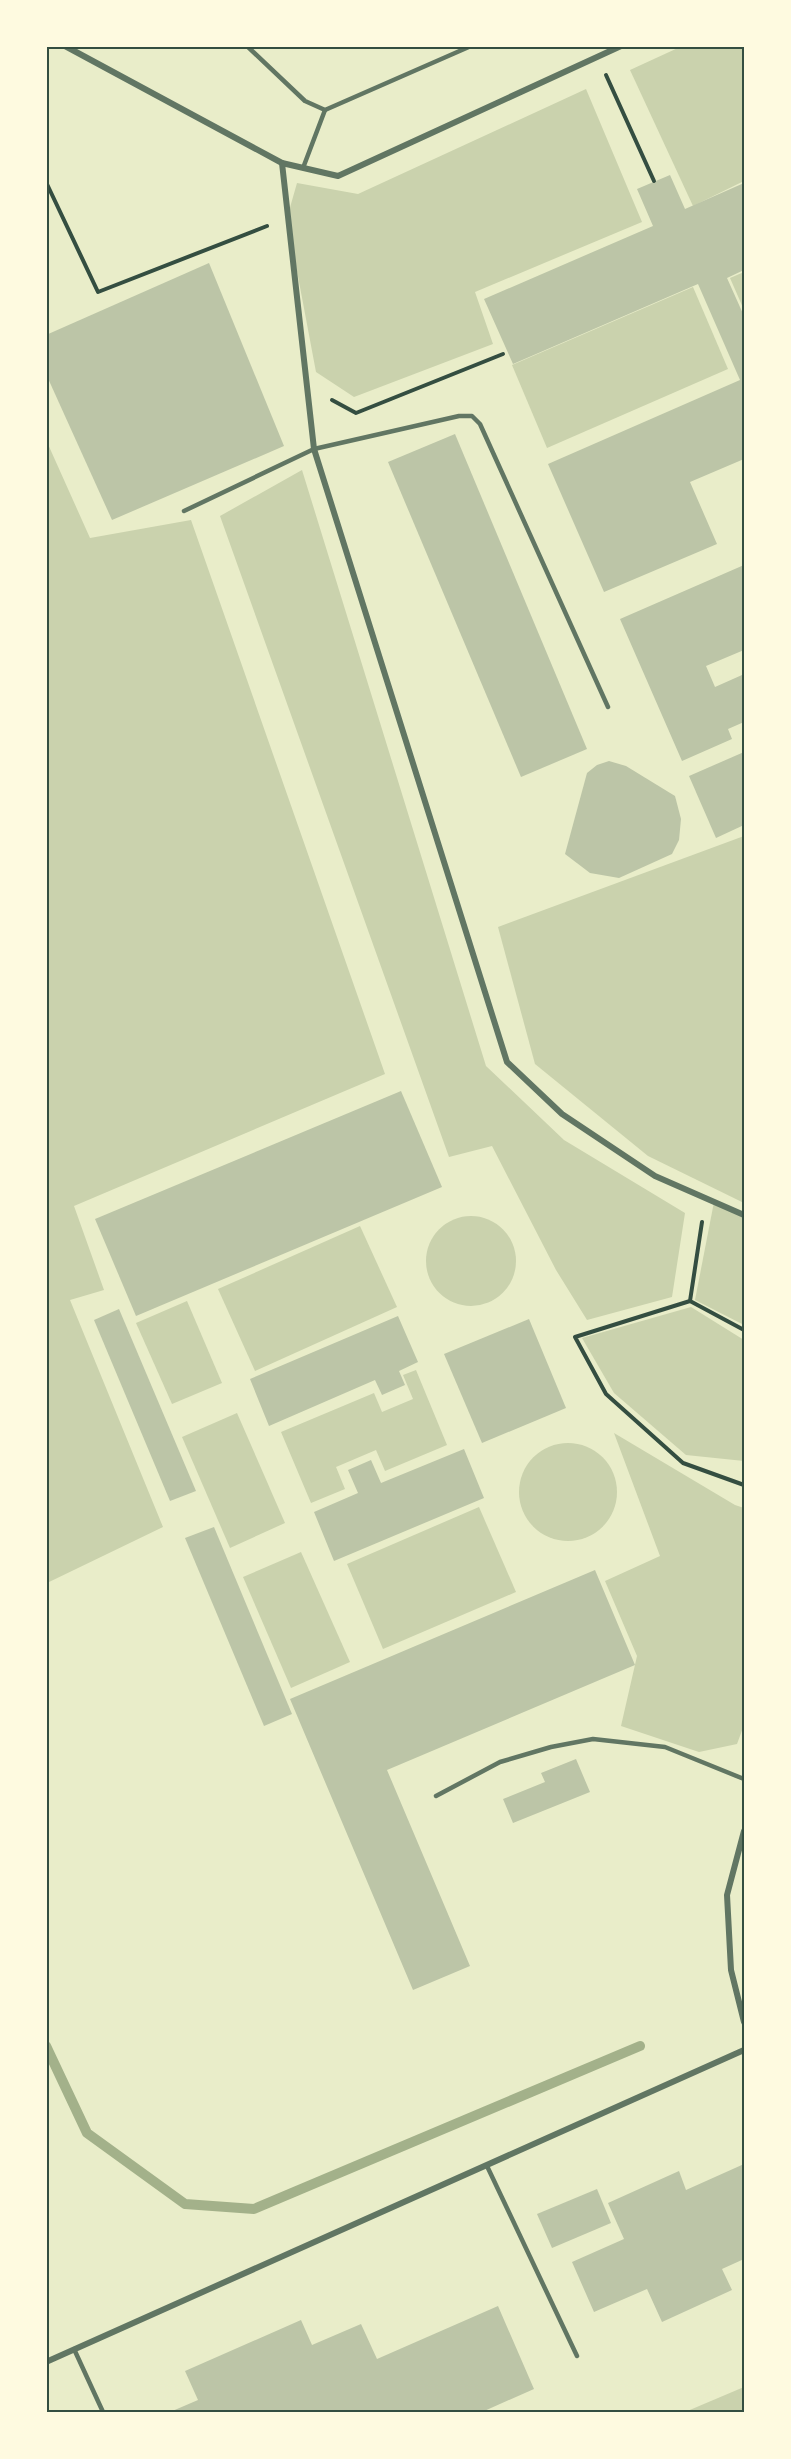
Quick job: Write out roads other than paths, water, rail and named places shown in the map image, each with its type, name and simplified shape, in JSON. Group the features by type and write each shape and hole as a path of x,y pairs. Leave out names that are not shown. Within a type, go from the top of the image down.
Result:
{"street":[{"path":"65,46 282,163 338,176 621,46"},
{"path":"282,163 314,449 507,1062 562,1114 655,1176 744,1215"},
{"path":"744,1831 727,1895 731,1970 744,2022"},
{"path":"46,2362 744,2050"}],"lane":[{"path":"247,46 305,101 325,110"},
{"path":"303,168 325,110 471,46"},
{"path":"184,511 314,449 459,416 472,416 476,420 608,707"},
{"path":"436,1796 500,1762 551,1747 593,1739 665,1747 744,1779"},
{"path":"487,2166 577,2356"},
{"path":"74,2349 103,2412"}],"waterway":[{"path":"46,2046 87,2133 185,2204 254,2209 640,2046"}]}
